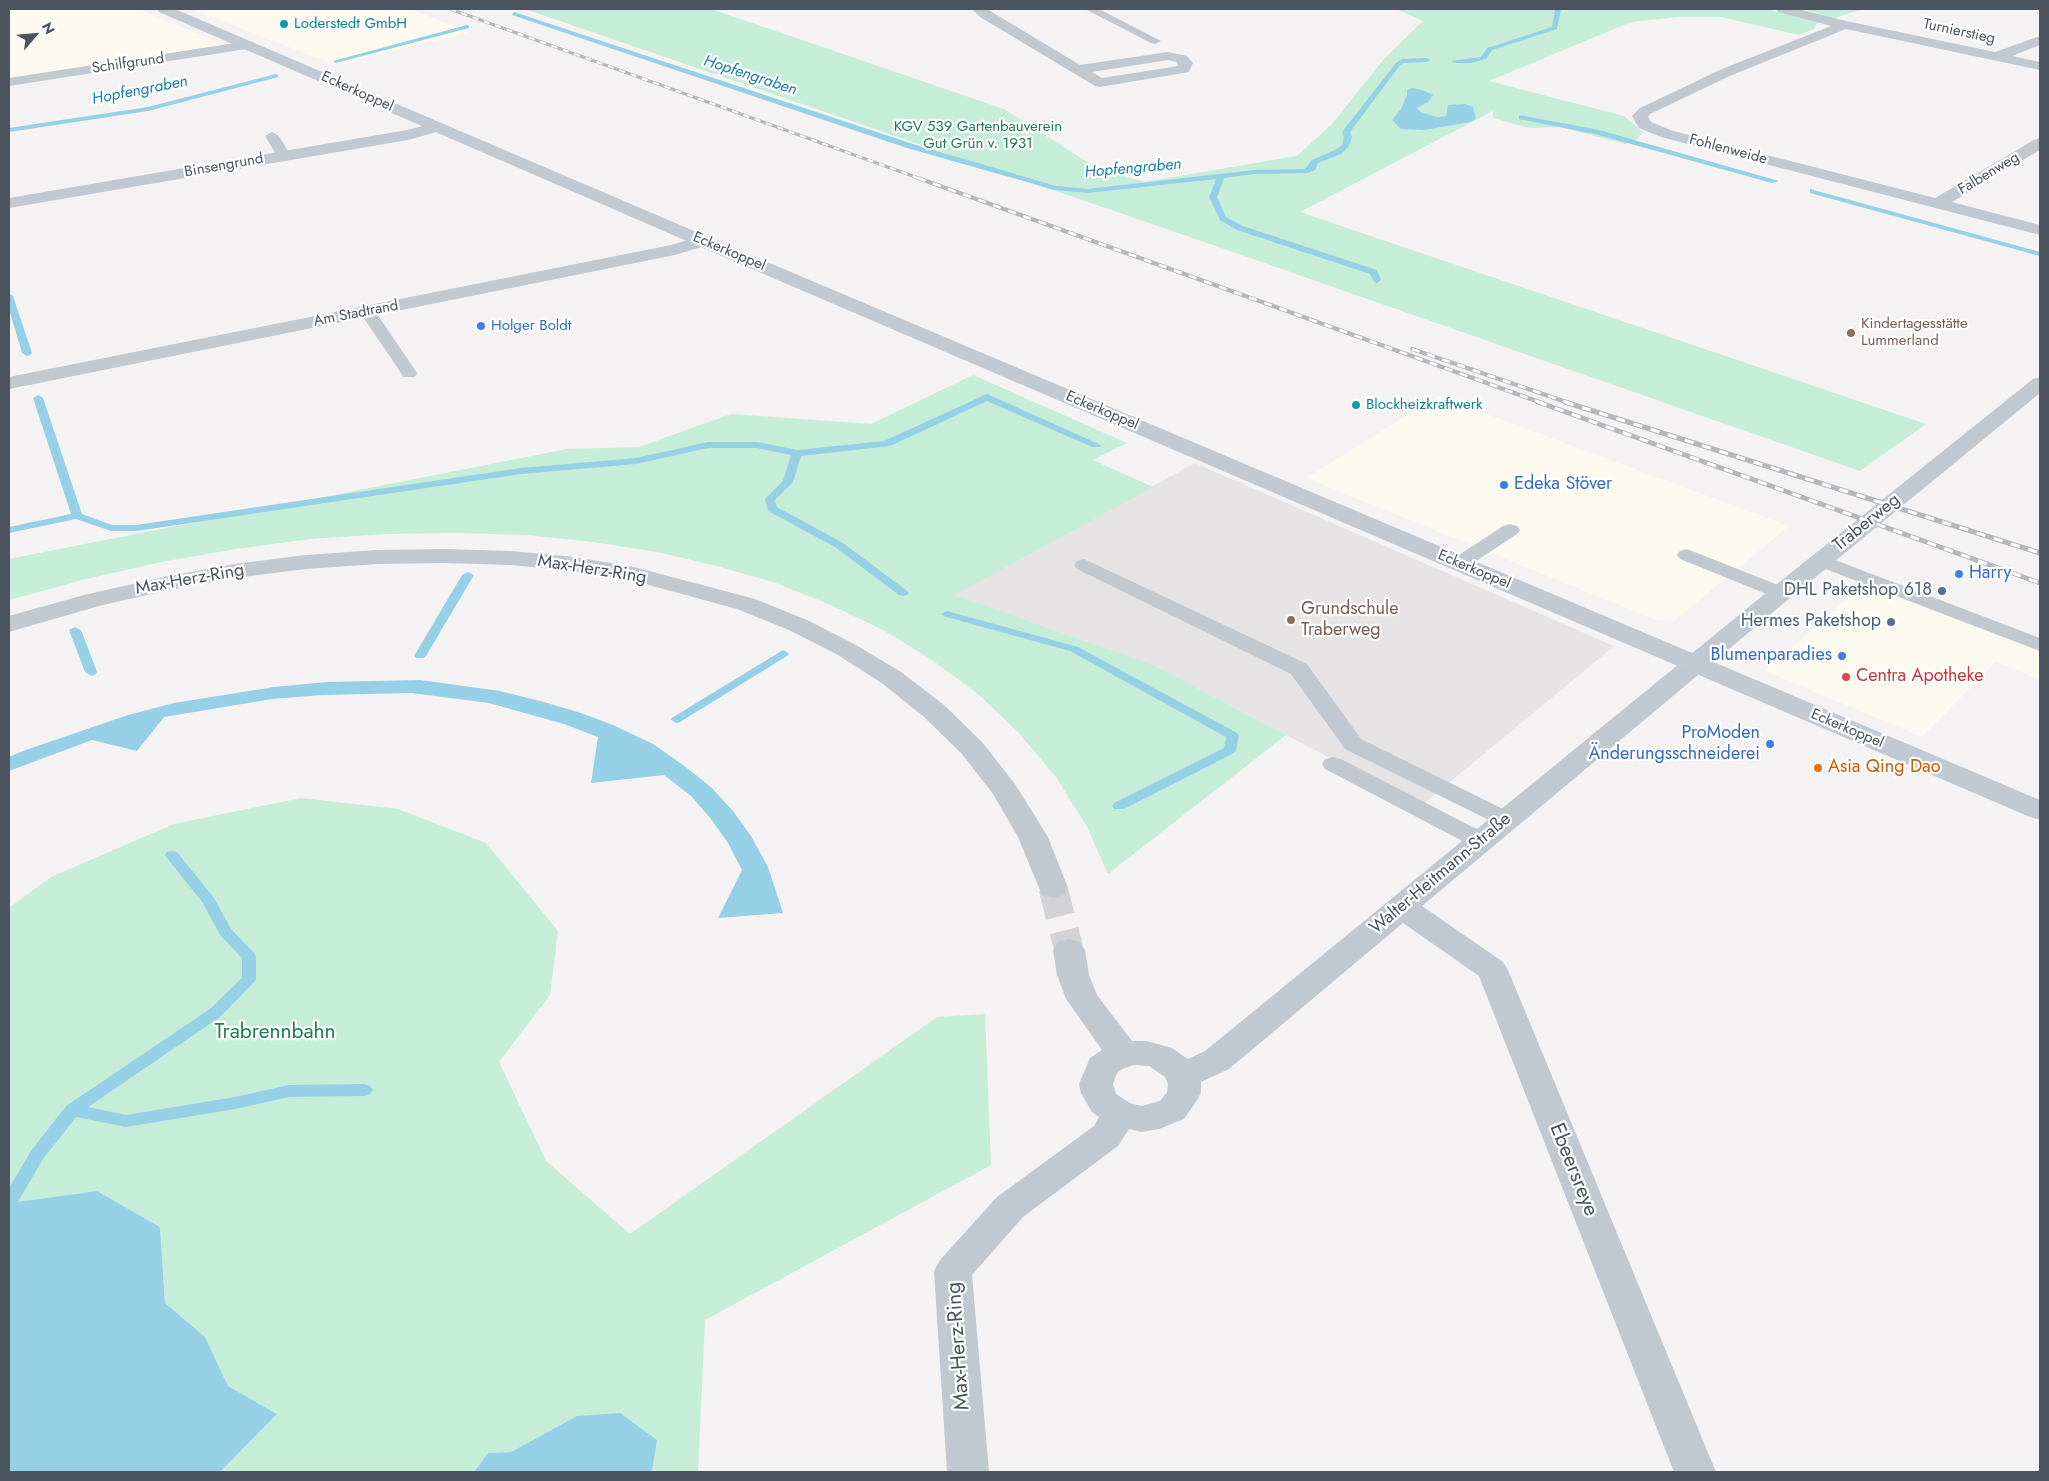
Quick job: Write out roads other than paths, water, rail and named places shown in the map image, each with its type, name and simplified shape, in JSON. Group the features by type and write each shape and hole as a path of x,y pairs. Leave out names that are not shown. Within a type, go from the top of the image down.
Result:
{"street":[{"name":"Eckerkoppel","path":"164,9 702,241 2040,811"},
{"path":"979,9 1078,70 1100,82 1184,68 1186,63 1182,59 1168,56 1152,57 1078,70"},
{"name":"Turnierstieg","path":"1783,9 1845,25 2040,66"},
{"name":"Fohlenweide","path":"1845,25 1727,72 1646,111 1640,116 1645,125 1666,134 2040,230"},
{"path":"1996,57 2040,40"},
{"name":"Schilfgrund","path":"9,82 248,45"},
{"name":"Binsengrund","path":"9,203 408,136 438,127"},
{"name":"Falbenweg","path":"1937,204 2040,143"},
{"name":"Am Stadtrand","path":"9,383 666,252 702,241"},
{"name":"Traberweg","path":"1695,664 2040,383"},
{"name":"Max-Herz-Ring","path":"9,624 92,600 235,571 306,562 376,557 445,556 574,564 634,574 691,588 746,604 798,625 847,650 892,678 934,711 972,748 1005,790 1033,837 1054,888"},
{"name":"Walter-Heitmann-Straße","path":"1183,1076 1217,1060 1695,664"},
{"name":"Ebeersreye","path":"1402,907 1492,970 1695,1472"},
{"path":"1069,950 1073,976 1082,999 1123,1054"},
{"path":"1146,1053 1160,1057 1172,1064 1183,1076 1184,1092 1181,1099 1172,1110 1152,1118 1120,1114 1104,1103 1096,1084 1102,1067 1110,1060 1123,1054 1146,1053"},
{"name":"Max-Herz-Ring","path":"968,1472 953,1271 1010,1207 1106,1136 1120,1114"}],"lane":[{"path":"1091,9 1155,41"},
{"path":"272,136 284,156"},
{"path":"367,311 409,373"},
{"path":"1460,563 1510,530"},
{"path":"1687,555 1781,594"},
{"path":"1822,561 2040,645"},
{"path":"1084,565 1298,669 1353,744 1507,820"},
{"path":"1333,764 1481,841"}],"water":[{"path":"1412,88 1433,95 1428,102 1417,108 1421,112 1437,117 1446,116 1448,105 1465,104 1473,107 1476,119 1470,122 1424,130 1401,129 1392,120 1401,109 1407,95 1407,90"},
{"path":"420,680 500,691 540,701 613,725 653,744 711,787 733,811 751,836 768,867 783,913 718,918 742,870 728,843 711,819 691,796 664,775 591,783 598,737 564,724 489,703 412,693 322,695 272,699 164,717 137,751 92,740 9,771 9,757 23,751 128,715 174,703 274,687 327,682"},
{"path":"97,1191 160,1227 165,1303 205,1337 228,1386 277,1414 220,1472 9,1472 9,1203"},
{"path":"620,1413 657,1440 652,1472 474,1472 488,1453 511,1452 577,1416"}],"waterway":[{"name":"Hopfengraben","path":"1454,61 1471,61 1484,58 1489,49 1555,28 1558,9"},
{"name":"Hopfengraben","path":"514,14 910,146 1055,188 1088,191 1255,172 1307,171 1312,168 1315,162 1338,152 1345,146 1348,137 1346,132 1398,64 1403,61 1427,60"},
{"name":"Hopfengraben","path":"336,61 467,27"},
{"name":"Hopfengraben","path":"9,130 148,109 276,76"},
{"path":"1522,117 1596,132 1775,181"},
{"path":"1220,177 1213,197 1223,218 1240,228 1374,272 1377,280"},
{"path":"1813,191 2040,254"},
{"name":"Hopfengraben","path":"9,296 27,353"},
{"path":"797,453 886,444 987,397 1096,445"},
{"name":"Hopfengraben","path":"38,398 77,516"},
{"path":"77,516 111,528 136,528 521,471 636,461 708,445 757,445 797,453"},
{"path":"797,453 788,482 770,499 772,509 839,545 903,593"},
{"name":"Hopfengraben","path":"9,530 77,516"},
{"path":"420,656 468,575"},
{"path":"947,614 1074,649 1233,736 1230,750 1119,806"},
{"path":"75,630 91,672"},
{"path":"676,719 783,654"},
{"path":"72,1110 215,1013 249,980 249,957 225,932 209,901 172,855"},
{"path":"72,1110 126,1121 235,1103 289,1091 365,1090"},
{"path":"9,1202 37,1155 72,1110"}],"tunnel":[{"path":"1053,888 1069,950"}],"railway":[{"path":"450,9 921,179"},
{"path":"918,178 1542,403"},
{"path":"1412,349 1569,403"},
{"path":"1538,402 2040,583"},
{"path":"1565,402 2040,553"}],"place":[{"name":"Loderstedt GmbH","path":"284,24"},
{"name":"Holger Boldt","path":"481,326"},
{"name":"Kindertagesstätte Lummerland","path":"1851,333"},
{"name":"Blockheizkraftwerk","path":"1356,405"},
{"name":"Edeka Stöver","path":"1504,485"},
{"name":"Harry","path":"1959,574"},
{"name":"DHL Paketshop 618","path":"1942,591"},
{"name":"Grundschule Traberweg","path":"1291,620"},
{"name":"Hermes Paketshop","path":"1891,622"},
{"name":"Blumenparadies","path":"1842,656"},
{"name":"Centra Apotheke","path":"1846,677"},
{"name":"ProModen Änderungsschneiderei","path":"1770,744"},
{"name":"Asia Qing Dao","path":"1818,768"}],"park label":[{"name":"KGV 539 Gartenbauverein Gut Grün v. 1931","path":"978,136"},
{"name":"Trabrennbahn","path":"275,1033"}]}
